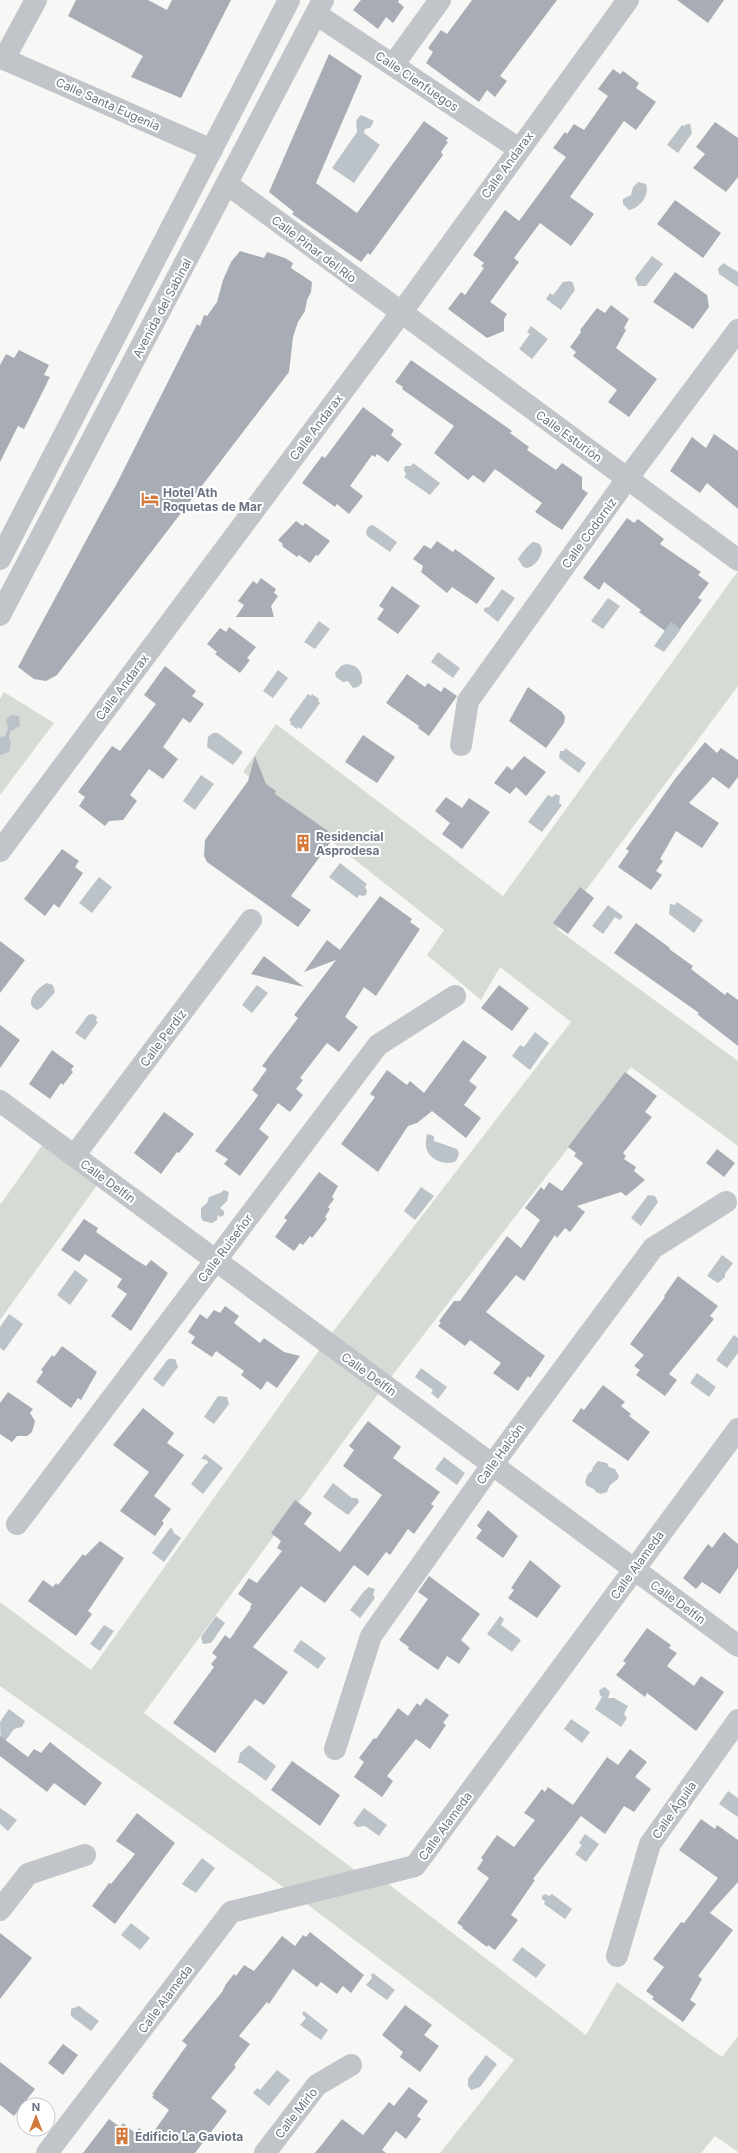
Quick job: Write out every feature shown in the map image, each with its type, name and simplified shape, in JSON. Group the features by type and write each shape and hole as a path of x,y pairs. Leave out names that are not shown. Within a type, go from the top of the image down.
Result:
{"street":[{"name":"Calle Santa Eugenia","path":"36,0 4,58 212,150"},
{"path":"0,559 289,0"},
{"path":"393,65 440,0"},
{"name":"Calle Andarax","path":"0,851 401,313 628,0"},
{"name":"Calle Cienfuegos","path":"319,7 393,65 519,149"},
{"name":"Avenida del Sabinal","path":"0,615 319,7"},
{"name":"Calle Pinar del Río","path":"227,184 401,313"},
{"name":"Calle Esturión","path":"401,313 738,560"},
{"name":"Calle Codorniz","path":"461,745 468,701 628,479 738,330"},
{"name":"Calle Perdiz","path":"74,1156 251,920"},
{"name":"Calle Ruiseñor","path":"17,1524 378,1045 455,996"},
{"name":"Calle Delfín","path":"0,1101 738,1646"},
{"name":"Calle Halcón","path":"335,1749 370,1636 492,1465 653,1248 726,1202"},
{"name":"Calle Alameda","path":"47,2153 232,1912 415,1866 738,1429"},
{"name":"Calle Águila","path":"617,1956 650,1844 738,1720"},
{"path":"0,1910 28,1874 85,1854"},
{"name":"Calle Mirlo","path":"265,2153 317,2084 351,2065"}],"shaded area":[{"path":"361,115 374,121 370,128 365,129 364,133 380,145 354,183 332,168 357,132 356,125"},
{"path":"690,124 692,133 678,153 667,145 682,125 684,126"},
{"path":"638,182 646,184 647,192 637,207 629,210 623,204 623,199 631,195 633,187"},
{"path":"652,256 663,264 646,286 638,286 635,278"},
{"path":"723,263 738,272 738,287 719,274 718,269"},
{"path":"570,281 573,283 575,290 561,310 546,299 550,293 553,295 563,282"},
{"path":"531,326 548,339 532,359 519,349 530,334 527,332"},
{"path":"413,463 440,483 430,495 404,477 406,474 404,470 405,466 411,466"},
{"path":"373,525 397,542 390,552 367,536 366,531 369,526"},
{"path":"533,542 541,547 541,555 531,566 527,568 523,567 518,559"},
{"path":"738,571 738,686 557,929 738,1061 738,1146 631,1067 384,1386 144,1713 367,1879 378,1876 586,2035 617,1982 722,2057 738,2036 738,2152 715,2136 701,2153 440,2153 514,2060 296,1896 0,1686 0,1602 91,1670 325,1342 571,1022 500,967 481,1000 427,955 444,930 243,772 276,724 503,896"},
{"path":"502,589 515,598 498,622 484,611 484,608 489,607"},
{"path":"608,598 620,606 603,629 591,621"},
{"path":"319,621 330,629 315,649 304,642"},
{"path":"671,622 681,629 664,652 654,646"},
{"path":"438,652 460,668 453,678 431,662"},
{"path":"346,664 354,666 361,672 362,683 358,687 353,688 348,681 343,682 336,677 335,673 341,666"},
{"path":"278,670 288,678 273,698 263,691"},
{"path":"4,692 54,723 0,795 0,699"},
{"path":"308,694 311,696 312,694 319,699 318,701 320,703 301,729 298,727 297,729 290,724 291,722 289,720"},
{"path":"11,715 19,716 20,726 11,731 9,736 11,743 9,752 0,755 0,737 5,736 8,728 6,720"},
{"path":"213,733 218,733 243,752 233,765 207,747 208,737"},
{"path":"565,748 586,763 579,773 559,758 560,751 564,751"},
{"path":"201,775 214,784 195,810 183,801"},
{"path":"556,794 560,796 559,803 562,805 542,832 528,822 548,795 552,797"},
{"path":"340,863 367,884 365,887 367,891 366,895 359,895 357,898 329,877"},
{"path":"99,877 112,887 92,913 79,903"},
{"path":"677,902 703,920 694,933 669,914 670,904 675,905"},
{"path":"608,905 623,916 620,920 615,917 603,934 592,926"},
{"path":"47,983 53,985 55,992 42,1007 37,1010 31,1004 31,1000 36,992"},
{"path":"257,985 268,993 252,1013 242,1005"},
{"path":"93,1014 97,1017 96,1021 98,1022 85,1040 75,1033 88,1015"},
{"path":"535,1032 549,1043 530,1070 512,1056 520,1045 524,1047"},
{"path":"427,1134 434,1136 434,1141 457,1149 459,1154 456,1161 444,1163 432,1157 426,1148"},
{"path":"48,1137 103,1177 0,1320 0,1205"},
{"path":"421,1187 434,1196 415,1220 404,1211"},
{"path":"224,1190 229,1192 227,1201 220,1208 224,1211 224,1215 220,1217 218,1215 217,1220 212,1223 203,1221 201,1217 201,1208 207,1203 209,1197"},
{"path":"648,1195 655,1196 658,1202 641,1226 631,1218"},
{"path":"722,1255 733,1263 725,1274 725,1277 718,1283 707,1276"},
{"path":"75,1270 88,1280 70,1305 57,1295"},
{"path":"9,1314 23,1324 4,1351 0,1348 0,1327"},
{"path":"734,1335 738,1338 738,1353 727,1368 716,1360"},
{"path":"168,1359 175,1359 178,1367 163,1387 153,1379"},
{"path":"421,1368 447,1387 438,1399 431,1393 433,1390 415,1377"},
{"path":"697,1373 716,1387 709,1397 690,1383"},
{"path":"218,1396 227,1397 229,1404 214,1424 204,1417"},
{"path":"205,1454 223,1468 203,1494 191,1484 208,1463 207,1460 201,1459"},
{"path":"444,1457 465,1473 457,1485 435,1469"},
{"path":"598,1461 607,1463 609,1467 615,1469 619,1476 618,1479 610,1485 607,1492 601,1494 587,1486 585,1482 588,1474 592,1471 593,1467"},
{"path":"333,1483 352,1498 357,1498 359,1502 348,1515 323,1497"},
{"path":"171,1527 174,1533 181,1538 164,1562 152,1553"},
{"path":"369,1587 375,1589 373,1595 375,1598 360,1618 350,1610 364,1591"},
{"path":"216,1616 225,1623 211,1643 203,1644 201,1637"},
{"path":"500,1616 504,1619 501,1625 521,1640 512,1652 487,1634"},
{"path":"104,1625 114,1631 100,1651 90,1644"},
{"path":"301,1640 326,1658 318,1669 293,1651"},
{"path":"605,1687 610,1692 608,1698 614,1698 628,1706 624,1714 627,1718 621,1727 595,1709 602,1697 599,1690"},
{"path":"9,1709 25,1721 22,1727 14,1729 1,1747 0,1722"},
{"path":"571,1719 590,1732 582,1743 564,1729"},
{"path":"249,1745 276,1766 266,1781 241,1763 238,1763 240,1753"},
{"path":"728,1791 738,1798 738,1817 719,1804"},
{"path":"0,1808 17,1820 8,1831 0,1824"},
{"path":"364,1808 387,1825 379,1836 365,1826 357,1827 353,1823"},
{"path":"585,1834 599,1844 586,1862 575,1854 582,1845 579,1843"},
{"path":"202,1858 215,1868 196,1893 182,1884"},
{"path":"545,1894 549,1896 552,1894 572,1909 565,1919 544,1904 545,1901 542,1899 542,1896"},
{"path":"131,1923 150,1938 140,1950 121,1935"},
{"path":"522,1947 546,1965 536,1978 512,1960"},
{"path":"373,1973 395,1990 387,2000 366,1985 372,1978 371,1975"},
{"path":"79,2006 99,2021 91,2031 71,2016 71,2009"},
{"path":"304,2011 328,2030 321,2040 300,2025 306,2018 302,2014"},
{"path":"486,2055 497,2064 480,2087 471,2090 468,2086 468,2079"},
{"path":"277,2070 290,2080 269,2106 253,2093 257,2088 260,2090"}],"building":[{"path":"76,0 148,0 167,10 172,0 231,0 181,98 131,77 143,56 68,16"},
{"path":"361,0 399,0 398,2 404,7 393,23 386,17 378,29 353,10"},
{"path":"472,0 557,0 500,76 507,81 495,97 487,90 479,102 426,63 433,52 428,48 441,30 447,34"},
{"path":"677,0 724,0 708,23"},
{"path":"329,54 362,76 316,183 357,213 424,121 448,138 446,141 448,142 441,152 443,155 370,255 368,253 361,262 292,214 294,212 269,192"},
{"path":"613,69 620,74 623,71 639,83 636,88 656,102 636,130 624,121 570,197 594,214 571,246 540,223 514,258 519,262 490,302 507,314 504,319 504,331 487,338 448,309 461,292 465,295 484,268 481,266 484,263 473,255 505,210 519,221 566,157 553,148 565,132 567,134 574,124 584,130 608,96 598,89"},
{"path":"715,122 738,138 738,177 726,192 693,168 705,154 696,147"},
{"path":"675,200 721,233 703,258 657,224"},
{"name":"Hotel Ath Roquetas de Mar","path":"240,251 264,258 267,252 285,258 293,263 291,268 312,282 311,292 307,300 305,311 298,322 293,337 289,372 57,675 46,681 34,679 18,667 116,485 197,324 200,326 204,315 207,316 217,302 223,280 231,262"},
{"path":"675,272 707,295 709,307 693,329 653,302"},
{"path":"611,305 629,319 624,328 626,330 616,348 657,379 629,417 608,402 617,390 573,356 576,352 570,347 581,332 580,330 597,308 605,313"},
{"path":"19,350 49,365 44,375 50,377 24,429 18,426 0,462 0,365 6,354 14,358"},
{"path":"411,360 512,431 510,433 529,447 527,450 556,470 562,463 582,477 582,489 588,493 562,530 535,512 542,503 495,469 484,483 473,475 468,480 434,453 454,426 402,389 403,387 395,382"},
{"path":"363,407 394,430 391,435 402,444 388,462 377,454 375,457 372,455 350,486 363,496 349,514 337,504 335,507 302,483 322,456 325,458"},
{"path":"714,434 738,451 738,509 707,483 700,493 670,471 692,437 706,448"},
{"path":"627,518 634,523 638,519 664,539 660,544 701,572 698,575 709,583 698,598 702,600 680,629 671,622 665,631 639,612 641,610 604,582 599,590 583,578"},
{"path":"296,521 303,526 305,523 330,541 318,556 316,555 310,563 299,555 297,557 282,546 283,544 278,540"},
{"path":"437,541 453,552 455,549 495,578 477,604 452,587 447,593 421,572 423,566 413,559 424,545 431,549"},
{"path":"261,578 276,589 274,593 278,596 271,606 274,617 236,617 244,605 238,601 253,581 257,584"},
{"path":"392,586 420,606 398,634 377,619 384,609 379,606"},
{"path":"229,627 256,647 247,658 250,660 240,673 215,654 217,652 207,644 220,628 226,632"},
{"path":"165,666 196,691 192,696 204,704 190,723 183,718 163,747 178,759 163,779 149,769 130,795 137,801 123,820 109,821 105,826 79,806 85,797 78,792 112,746 120,751 156,704 144,695"},
{"path":"407,674 425,687 428,683 441,692 444,687 457,696 429,736 418,728 420,725 419,726 386,703"},
{"path":"528,687 562,712 565,717 564,723 546,748 509,721"},
{"path":"363,735 395,757 377,783 345,762"},
{"path":"705,742 717,753 721,748 738,760 738,777 729,789 713,777 689,803 719,823 702,848 676,831 660,859 663,861 656,871 662,875 651,890 618,867 629,851 626,849 675,779"},
{"name":"Residencial Asprodesa","path":"255,756 266,784 276,791 275,794 335,836 291,896 311,910 298,927 207,862 204,856 205,840 248,781"},
{"path":"524,756 546,772 526,796 516,787 510,794 494,783 507,766 512,770"},
{"path":"446,797 462,808 469,798 490,812 462,849 442,834 450,823 435,811"},
{"path":"62,849 79,861 75,867 83,873 59,908 54,904 45,916 24,899"},
{"path":"580,887 594,898 568,934 553,923"},
{"path":"380,896 412,919 410,922 420,929 376,996 364,987 345,1017 358,1027 339,1052 327,1043 300,1078 303,1080 296,1089 303,1095 290,1112 278,1103 259,1129 269,1137 240,1176 224,1164 228,1159 215,1151 255,1100 258,1095 252,1090 267,1069 262,1066 298,1018 294,1015 336,960 304,972 327,940 340,950"},
{"path":"636,923 693,966 691,969 725,995 727,992 738,1000 738,1046 697,1014 699,1013 614,953"},
{"path":"0,941 25,960 0,993"},
{"path":"264,956 304,987 251,974"},
{"path":"499,985 529,1008 512,1031 481,1008"},
{"path":"0,1025 20,1040 0,1068"},
{"path":"463,1040 487,1057 469,1081 477,1087 464,1105 481,1118 466,1138 432,1111 417,1123 408,1126 378,1172 341,1144 375,1097 370,1094 387,1070 407,1085 410,1081 424,1093"},
{"path":"52,1050 74,1066 71,1070 73,1072 63,1085 61,1083 50,1099 29,1084"},
{"path":"625,1072 657,1096 645,1112 652,1117 623,1153 626,1156 624,1159 636,1167 634,1171 645,1180 626,1196 621,1192 577,1206 585,1212 570,1232 565,1228 557,1238 555,1235 524,1281 516,1275 486,1312 545,1356 530,1378 528,1376 518,1391 493,1373 501,1363 470,1340 465,1346 438,1326 441,1323 439,1321 454,1301 460,1301 507,1236 521,1248 540,1220 525,1208 541,1187 544,1190 549,1182 562,1191 583,1163 574,1156 576,1153 568,1147"},
{"path":"164,1112 194,1134 179,1153 177,1152 161,1174 134,1153"},
{"path":"717,1149 735,1163 724,1177 706,1163"},
{"path":"319,1172 338,1186 332,1197 334,1199 328,1207 330,1209 325,1217 327,1219 312,1238 310,1236 303,1245 300,1243 294,1251 275,1237 287,1220 284,1218"},
{"path":"84,1219 98,1228 96,1232 136,1260 146,1266 151,1260 168,1273 131,1331 111,1316 127,1294 117,1287 122,1279 85,1254 79,1262 61,1250"},
{"path":"678,1276 718,1306 710,1316 714,1319 669,1374 677,1380 665,1396 636,1375 640,1370 634,1366 644,1355 630,1344 665,1297 664,1296"},
{"path":"225,1306 239,1316 234,1323 260,1343 264,1338 284,1352 300,1356 277,1388 267,1381 261,1390 241,1375 244,1371 216,1351 212,1357 191,1343 195,1337 188,1332 200,1314 207,1319 214,1310 220,1313"},
{"path":"62,1346 97,1372 81,1400 78,1398 71,1408 36,1382 43,1372 41,1370 52,1355 54,1357"},
{"path":"603,1385 625,1402 621,1406 631,1414 629,1416 650,1432 628,1461 572,1421 581,1408 584,1410"},
{"path":"8,1392 33,1409 30,1413 35,1421 32,1432 27,1436 17,1436 12,1442 0,1434 0,1403"},
{"path":"143,1408 174,1433 167,1443 184,1455 154,1496 171,1509 162,1521 164,1523 155,1536 120,1511 149,1472 113,1445"},
{"path":"368,1421 401,1447 393,1458 440,1492 431,1504 434,1506 414,1534 408,1529 390,1555 386,1552 368,1576 354,1565 325,1603 301,1586 253,1647 288,1672 264,1705 255,1699 215,1753 173,1723 214,1667 211,1664 217,1657 212,1653 225,1635 230,1639 251,1608 250,1607 252,1604 238,1594 249,1578 257,1583 282,1551 277,1548 281,1541 271,1533 295,1500 312,1513 304,1524 340,1552 382,1495 343,1466 354,1450 349,1446"},
{"path":"488,1510 518,1536 503,1558 476,1538 482,1530 477,1526"},
{"path":"724,1532 738,1544 738,1568 720,1594 702,1582 696,1589 683,1578 708,1544 712,1548"},
{"path":"100,1541 124,1558 88,1611 92,1614 76,1636 28,1601 43,1580 53,1587 56,1583 58,1585 83,1554 85,1556"},
{"path":"530,1560 561,1586 537,1618 508,1598 514,1590 511,1588"},
{"path":"429,1576 480,1614 461,1640 470,1648 459,1664 447,1656 438,1670 408,1649 409,1647 399,1640 428,1599 418,1592"},
{"path":"647,1628 671,1645 669,1648 677,1653 667,1666 694,1686 701,1676 724,1692 696,1731 647,1693 645,1697 616,1675 626,1663 623,1661"},
{"path":"426,1698 449,1715 443,1723 446,1725 430,1749 416,1739 387,1776 393,1781 382,1797 354,1777 364,1762 359,1758 374,1738 376,1739 398,1708 408,1716 417,1703 420,1706"},
{"path":"0,1736 28,1757 34,1749 41,1753 50,1742 102,1783 85,1806 54,1783 47,1792 0,1756"},
{"path":"630,1749 647,1762 635,1777 651,1789 634,1812 624,1806 605,1834 581,1816 533,1879 535,1880 511,1915 518,1920 495,1950 488,1945 487,1947 462,1928 463,1927 457,1923 489,1878 477,1869 483,1860 481,1858 497,1835 514,1847 535,1820 524,1813 542,1789 545,1792 548,1787 573,1805 607,1757 618,1765"},
{"path":"292,1761 340,1795 320,1826 271,1790"},
{"path":"137,1813 175,1843 115,1924 92,1906 109,1883 111,1884 135,1854 116,1841"},
{"path":"701,1819 715,1829 717,1825 738,1840 738,1882 710,1913 733,1930 698,1976 702,1979 690,2000 696,2004 683,2022 652,1999 654,1997 646,1991 664,1967 653,1959 681,1922 684,1923 718,1878 679,1850"},
{"path":"310,1932 364,1975 351,1993 343,1986 337,1994 321,1982 317,1987 293,1969 269,2004 267,2002 239,2036 250,2044 234,2065 236,2067 211,2098 227,2111 195,2153 83,2153 109,2119 120,2127 123,2123 135,2133 139,2128 150,2137 169,2110 152,2097 154,2095 152,2094 187,2045 182,2041 222,1992 226,1984 234,1974 236,1976 244,1965 254,1971 282,1936 295,1946 303,1935 306,1937"},
{"path":"0,1933 32,1958 0,1999"},
{"path":"405,2005 432,2025 424,2035 439,2046 420,2072 400,2057 403,2052 382,2035"},
{"path":"63,2044 78,2055 63,2075 48,2063"},
{"path":"0,2062 35,2089 29,2097 16,2097 16,2113 14,2116 0,2105"},
{"path":"409,2087 428,2101 417,2116 421,2119 406,2139 396,2131 382,2150 386,2153 315,2153 342,2119 363,2135 389,2102 394,2106"}],"place":[{"name":"Hotel Ath Roquetas de Mar","path":"150,499"},
{"name":"Residencial Asprodesa","path":"303,843"},
{"name":"Edificio La Gaviota","path":"122,2136"}]}
